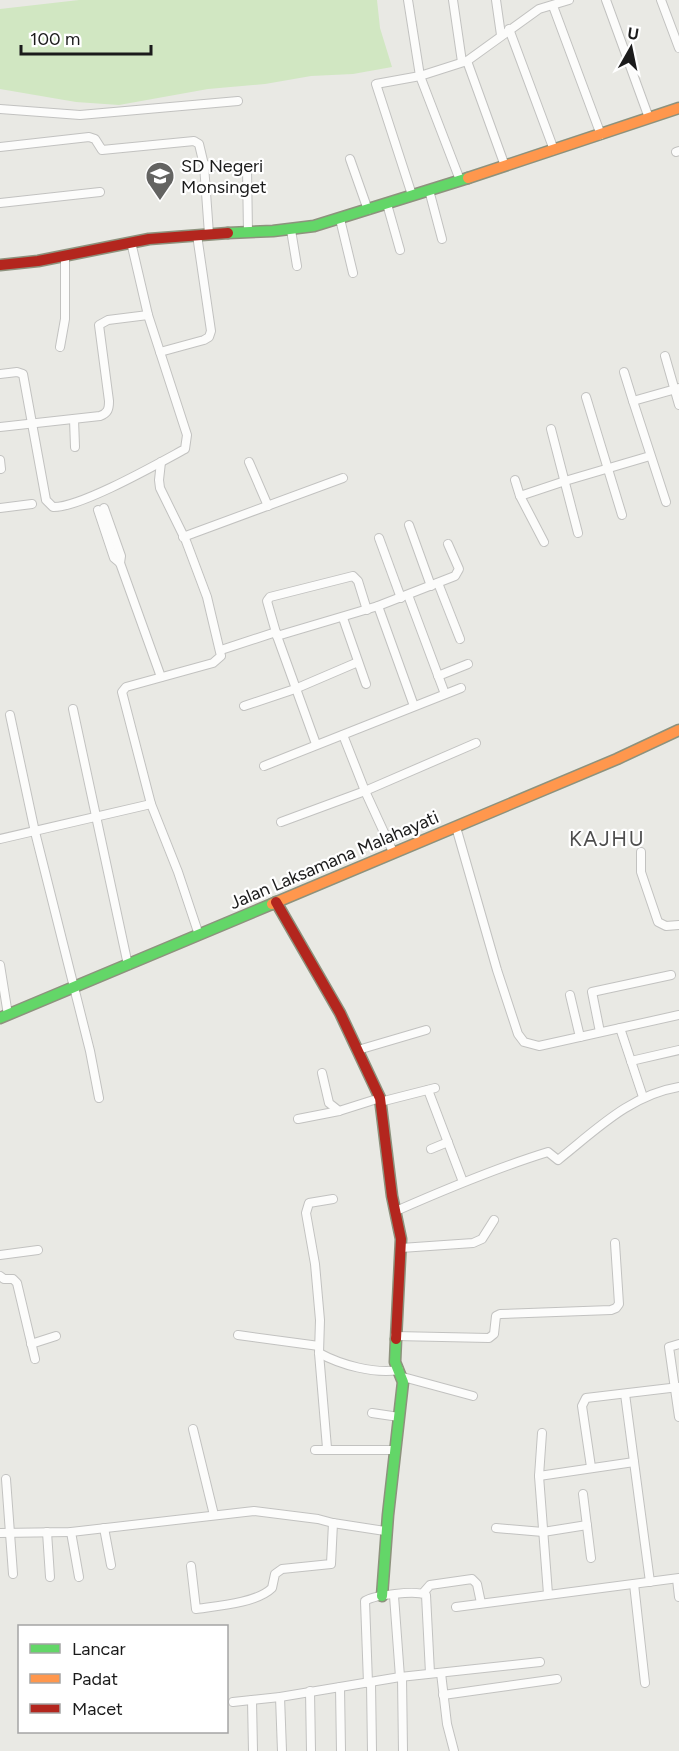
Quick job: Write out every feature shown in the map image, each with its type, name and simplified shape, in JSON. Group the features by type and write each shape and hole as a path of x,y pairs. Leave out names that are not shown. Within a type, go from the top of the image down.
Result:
{"main road":[{"path":"0,265 65,256 131,242 174,236 291,230 340,219 679,108"},
{"name":"Jalan Laksamana Malahayati","path":"4,1016 624,756 679,730"},
{"path":"276,902 340,1013 380,1100 401,1248 395,1336 395,1362 401,1374 399,1417 390,1507 385,1531 382,1596"}],"street":[{"path":"408,0 420,76 460,180"},
{"path":"453,0 464,62 505,166"},
{"path":"496,0 501,34"},
{"path":"412,195 376,84 420,76 464,62 538,4 553,6 568,0"},
{"path":"606,0 649,118"},
{"path":"661,0 679,48"},
{"path":"553,6 601,135"},
{"path":"509,29 554,150"},
{"path":"0,109 80,115 238,101"},
{"path":"0,147 89,137 94,139 100,149 113,150 190,140 199,144 204,165 203,234 211,331 209,337 204,340 160,352"},
{"path":"350,159 368,210"},
{"path":"204,165 246,169 248,233"},
{"path":"429,190 442,239"},
{"path":"0,203 100,192"},
{"path":"387,204 400,250"},
{"path":"340,219 353,273"},
{"path":"291,230 297,266"},
{"path":"0,374 17,372 23,374 46,500 53,507 80,501 185,449 188,440 148,315 131,242"},
{"path":"60,347 65,319 65,256"},
{"path":"0,427 100,416 106,413 109,408 99,325 108,320 148,315"},
{"path":"665,356 677,388 679,405"},
{"path":"624,372 666,502"},
{"path":"633,401 677,388"},
{"path":"586,397 622,515"},
{"path":"74,418 75,447"},
{"path":"551,429 578,533"},
{"path":"520,496 565,480 650,456"},
{"path":"249,462 268,506"},
{"path":"160,463 160,488 207,597 221,656 213,663 126,687 122,692 151,804 200,935"},
{"path":"183,537 344,478"},
{"path":"515,480 520,496 544,542"},
{"path":"0,508 32,504"},
{"path":"101,509 121,556 120,563 161,677"},
{"path":"409,525 460,639"},
{"path":"379,538 445,694"},
{"path":"221,650 343,618 455,576 459,572 448,544"},
{"path":"316,744 277,634 267,603 268,599 350,576 358,580 367,610"},
{"path":"378,606 414,706"},
{"path":"343,618 366,684"},
{"path":"243,706 358,662"},
{"path":"438,676 468,664"},
{"path":"264,766 461,688"},
{"path":"74,709 128,965"},
{"path":"10,715 35,832 75,987 99,1098"},
{"path":"343,735 393,852"},
{"path":"281,822 365,791 476,743"},
{"path":"0,839 151,804"},
{"path":"456,827 496,970 518,1034 524,1042 534,1046 679,1014"},
{"path":"641,852 641,872 658,922 666,926 679,925"},
{"path":"0,965 4,1016"},
{"path":"600,1032 592,992 670,975"},
{"path":"570,995 580,1036"},
{"path":"620,1028 642,1097"},
{"path":"358,1050 426,1030"},
{"path":"631,1061 679,1050"},
{"path":"322,1073 329,1103 339,1111"},
{"path":"396,1211 463,1182 548,1152 558,1160 616,1114 642,1097 679,1087"},
{"path":"298,1119 431,1089 463,1182"},
{"path":"431,1149 448,1142"},
{"path":"327,1448 315,1264 306,1213 309,1203 333,1199"},
{"path":"401,1248 473,1243 482,1239 494,1220"},
{"path":"395,1336 489,1338 494,1334 496,1316 500,1314 616,1308 619,1304 615,1243"},
{"path":"0,1255 38,1250"},
{"path":"0,1276 3,1279 13,1279 17,1282 35,1359"},
{"path":"238,1335 319,1350 334,1360 401,1374 473,1396"},
{"path":"31,1344 56,1336"},
{"path":"679,1344 669,1347 677,1387 679,1417"},
{"path":"591,1467 582,1403 586,1398 677,1387"},
{"path":"625,1394 650,1582"},
{"path":"372,1413 399,1417"},
{"path":"193,1429 214,1515"},
{"path":"542,1433 539,1476 548,1594"},
{"path":"315,1450 327,1448 395,1450"},
{"path":"539,1476 634,1462"},
{"path":"6,1479 13,1574"},
{"path":"583,1494 591,1558"},
{"path":"0,1533 70,1532 254,1511 385,1531"},
{"path":"191,1566 196,1609 261,1596 272,1588 275,1574 282,1569 331,1564 333,1523"},
{"path":"496,1528 543,1532 587,1525"},
{"path":"104,1528 111,1565"},
{"path":"47,1532 50,1577"},
{"path":"70,1532 80,1577"},
{"path":"456,1607 678,1578 679,1597"},
{"path":"372,1751 365,1603 367,1599 423,1593 430,1585 472,1579 477,1584 481,1604"},
{"path":"634,1584 645,1683"},
{"path":"423,1593 427,1600 430,1673"},
{"path":"394,1596 404,1751"},
{"path":"233,1702 280,1697 430,1673 540,1662"},
{"path":"441,1673 442,1695 454,1751"},
{"path":"442,1695 557,1678"},
{"path":"340,1687 341,1751"},
{"path":"310,1691 311,1751"},
{"path":"280,1697 282,1751"},
{"path":"252,1700 253,1751"}],"green space":[{"path":"79,0 377,0 380,28 392,67 353,74 311,76 265,84 208,89 119,105 76,102 0,89 0,9"}],"traffic: fast":[{"path":"228,233 314,226 468,178"},
{"path":"0,1018 272,904"},
{"path":"382,1596 388,1515 403,1382 395,1362 396,1339"}],"traffic: slow":[{"path":"468,178 679,108"},
{"path":"272,904 617,759 679,730"}],"traffic: jam":[{"path":"0,265 38,261 149,239 228,233"},
{"path":"276,902 340,1013 380,1098 392,1196 401,1239 396,1339"}],"place":[{"name":"SD Negeri Monsinget","path":"160,202"}],"district":[{"name":"KAJHU","path":"607,838"}]}
